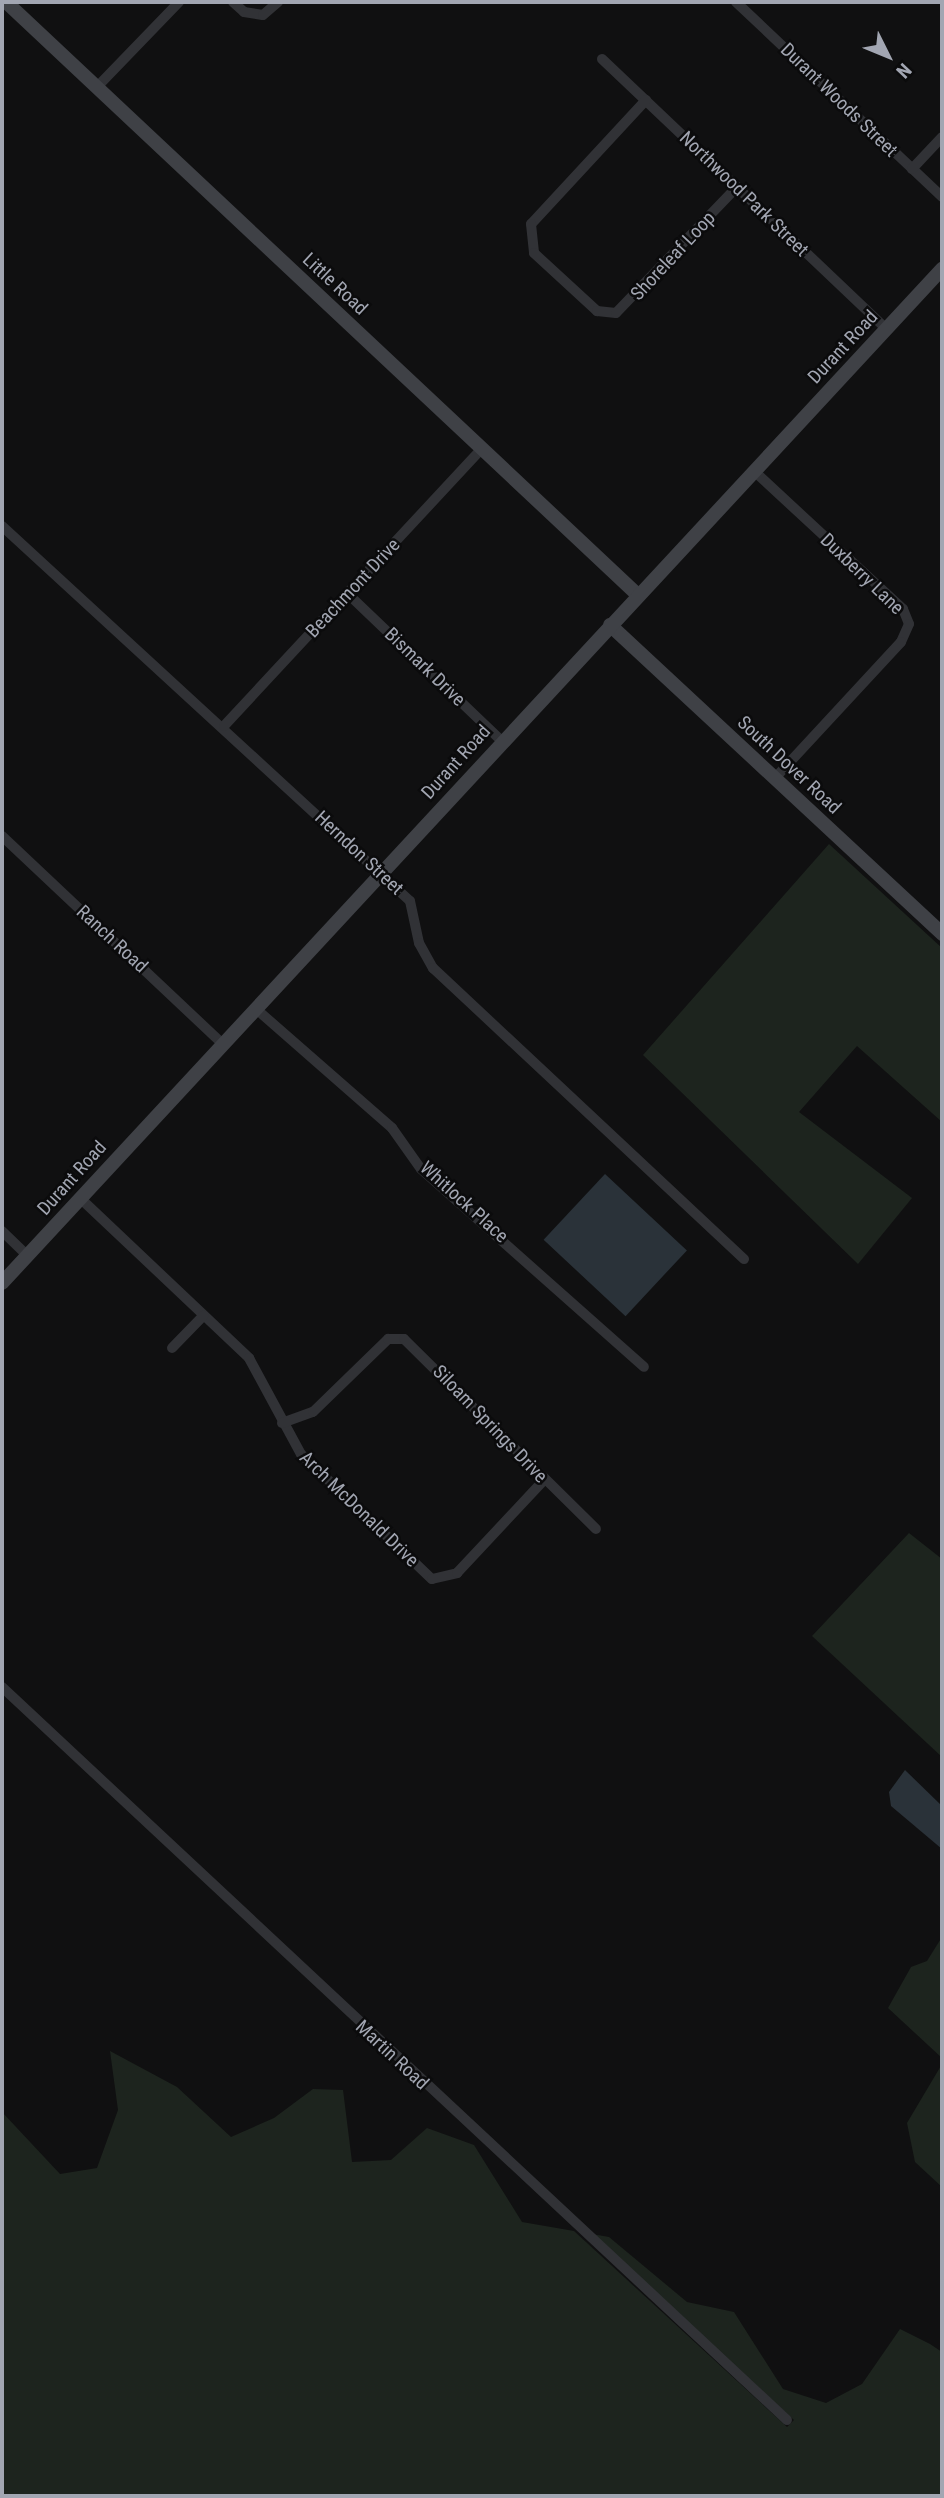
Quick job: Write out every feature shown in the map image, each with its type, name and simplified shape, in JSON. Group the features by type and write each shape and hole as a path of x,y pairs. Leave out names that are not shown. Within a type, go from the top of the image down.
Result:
{"street":[{"name":"Little Road","path":"6,2 638,595"},
{"path":"97,87 179,2"},
{"path":"233,2 244,12 263,15 278,2"},
{"name":"Durant Woods Street","path":"736,2 942,197"},
{"name":"Northwood Park Street","path":"602,59 887,329"},
{"name":"Shoreleaf Loop","path":"646,100 531,224 534,253 597,311 616,313 737,187"},
{"path":"912,169 942,137"},
{"name":"Durant Road","path":"2,1283 381,874 501,740 942,269"},
{"name":"Beachmont Drive","path":"224,726 482,448"},
{"name":"Duxberry Lane","path":"754,471 902,609 909,624 901,642 775,778"},
{"name":"Herndon Street","path":"2,526 224,726 410,901 419,943 433,968 744,1259"},
{"name":"Bismark Drive","path":"348,594 501,740"},
{"name":"South Dover Road","path":"610,625 942,934"},
{"name":"Ranch Road","path":"2,837 222,1043"},
{"name":"Whitlock Place","path":"255,1008 393,1128 421,1169 645,1367"},
{"name":"Arch McDonald Drive","path":"80,1199 258,1368 282,1423 318,1473 438,1580 457,1573 544,1480"},
{"path":"2,1231 27,1255"},
{"path":"172,1348 203,1315"},
{"name":"Siloam Springs Drive","path":"282,1423 313,1412 388,1339 404,1339 596,1529"},
{"name":"Martin Road","path":"2,1687 787,2420"}],"shaded area":[{"path":"829,844 942,948 942,1122 857,1046 799,1112 912,1198 858,1264 643,1055"},
{"path":"605,1174 687,1250 626,1316 544,1240"},
{"path":"909,1533 942,1559 942,1757 812,1636"},
{"path":"905,1770 942,1806 942,1849 891,1806 889,1792"},
{"path":"942,1937 942,2058 888,2008 911,1967 927,1961"},
{"path":"110,2051 177,2087 231,2137 274,2118 313,2089 343,2090 352,2162 391,2160 427,2128 474,2145 522,2222 574,2231 787,2427 794,2420 592,2234 609,2237 687,2302 734,2312 783,2389 826,2403 862,2384 900,2329 930,2344 942,2352 942,2496 2,2496 2,2112 60,2174 97,2168 118,2110"},
{"path":"942,2064 942,2187 915,2162 907,2123"}]}
